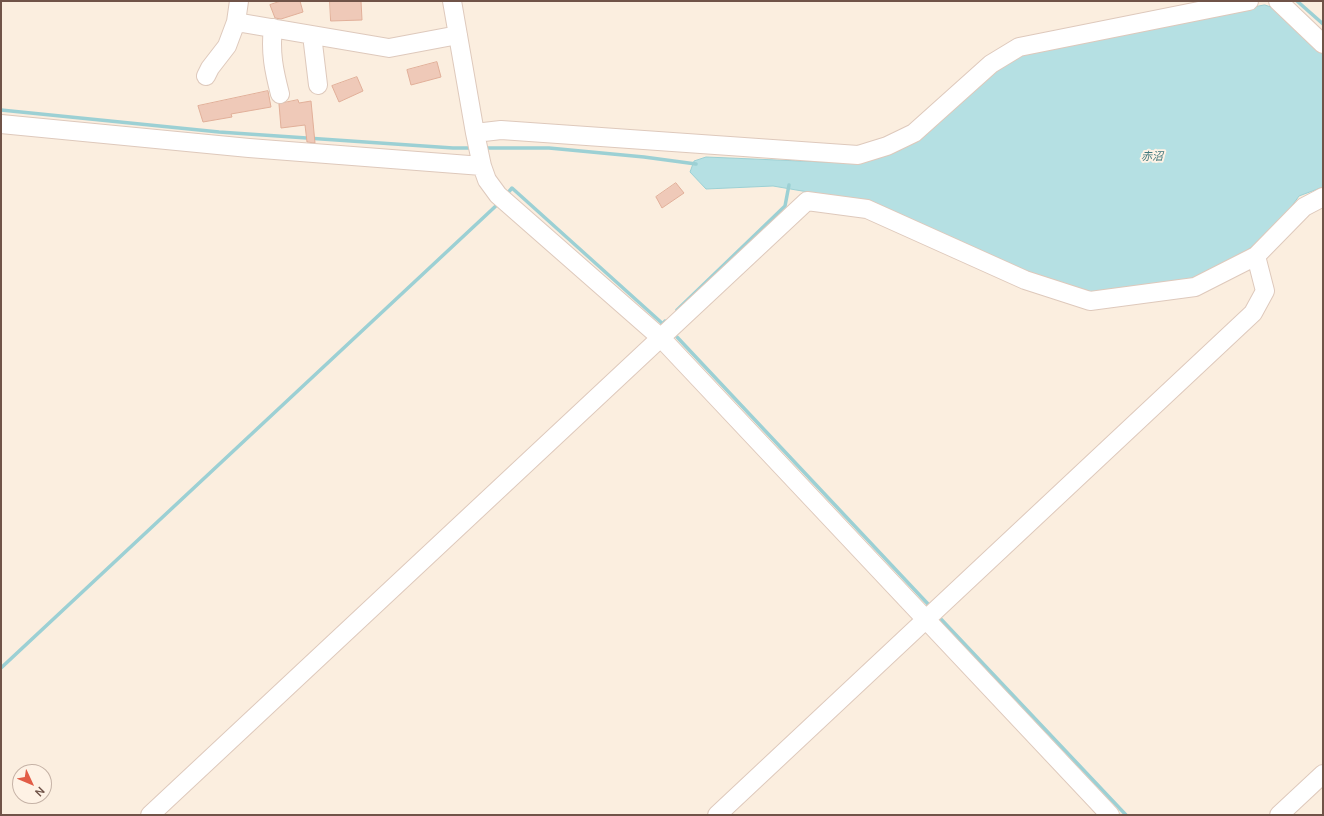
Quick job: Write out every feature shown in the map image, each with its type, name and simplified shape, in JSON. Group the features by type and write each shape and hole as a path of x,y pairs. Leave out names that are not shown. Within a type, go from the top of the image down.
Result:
{"street":[{"path":"206,76 210,68 227,46 236,22 238,1"},
{"path":"452,1 476,138 482,163 487,180 501,198 661,338 1110,815"},
{"path":"476,138 501,130 858,155 887,146 914,133 991,64 1019,47 1249,1"},
{"path":"1278,1 1323,44"},
{"path":"236,22 389,48 458,35"},
{"path":"273,28 271,43 272,61 280,94"},
{"path":"312,34 318,85"},
{"path":"1,124 249,148 482,163"},
{"path":"150,815 807,201 867,209 1025,280 1090,301 1195,287 1256,256 1304,207 1323,197"},
{"path":"717,815 1253,313 1265,292 1256,256"},
{"path":"1279,815 1323,774"}],"water":[{"name":"赤沼","path":"1265,5 1274,8 1323,54 1323,187 1299,196 1274,231 1236,258 1195,281 1089,293 1022,274 872,203 773,186 706,189 690,172 694,161 706,157 848,163 905,147 990,73 1015,57 1037,48"}],"building":[{"path":"281,1 300,1 303,12 281,19 275,18 270,5"},
{"path":"330,1 361,1 362,20 331,21"},
{"path":"437,62 441,77 411,85 407,70"},
{"path":"357,77 363,91 339,102 332,86"},
{"path":"268,91 271,107 231,114 232,117 203,122 198,106"},
{"path":"298,100 299,103 311,101 315,143 307,142 305,125 281,128 279,104"},
{"path":"676,183 684,193 662,208 656,197"}],"waterway":[{"path":"1297,1 1323,24"},
{"path":"1,110 219,132 453,148 473,148"},
{"path":"484,148 549,148 644,157 696,164"},
{"path":"677,310 785,206 789,185"},
{"path":"506,195 512,188 663,324 665,321"},
{"path":"1,668 499,203"},
{"path":"677,337 928,604"},
{"path":"939,617 1126,815"}]}
